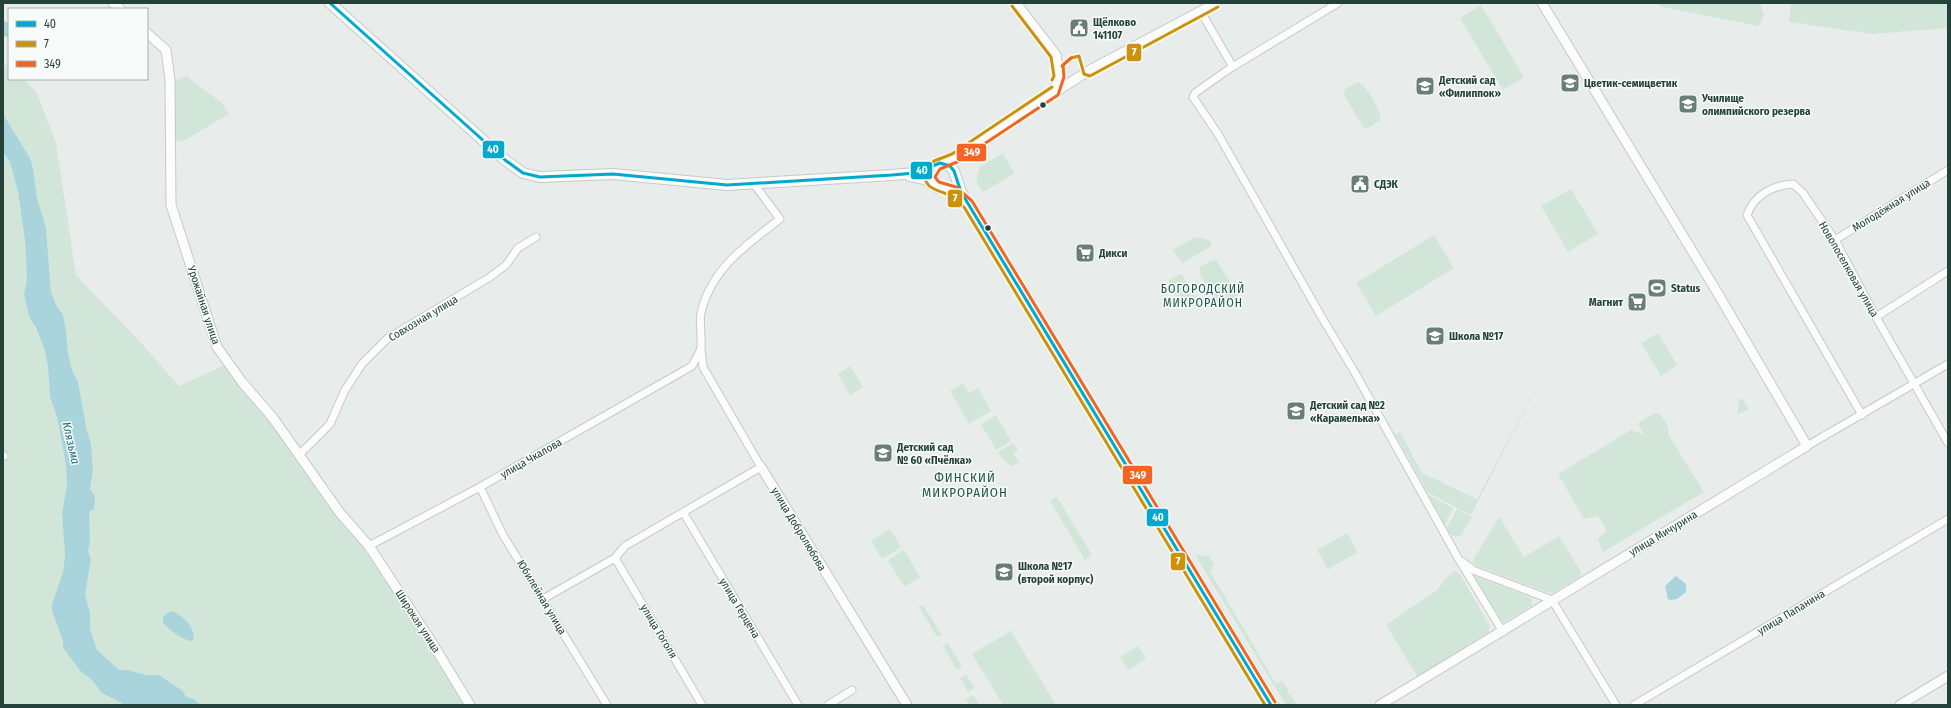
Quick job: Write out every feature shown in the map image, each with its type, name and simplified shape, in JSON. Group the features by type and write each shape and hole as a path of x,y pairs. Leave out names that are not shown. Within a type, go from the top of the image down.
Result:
{"main road":[{"path":"330,3 499,155 523,173 540,177 613,174 727,185 892,175 915,173 937,165 950,166 955,173 961,192 968,204 1271,705"},
{"path":"932,183 930,173 937,165"},
{"path":"892,175 919,177 932,183 938,188 945,188 952,185 955,173"},
{"path":"945,188 957,194 968,204"}],"street":[{"path":"1016,3 1056,55 1059,76 1055,91"},
{"path":"937,165 960,154 1055,91 1101,64 1216,3"},
{"path":"1338,3 1233,67 1195,93 1194,97 1218,134 1292,266 1354,371 1458,558 1503,632"},
{"path":"1542,3 1713,285 1808,446"},
{"path":"1201,12 1233,67"},
{"name":"Урожайная улица","path":"148,34 166,50 170,80 171,205 217,347 242,382 273,418 340,513 366,543"},
{"path":"955,173 956,161 960,154"},
{"name":"Молодёжная улица","path":"1835,240 1948,170"},
{"name":"улица Добролюбова","path":"754,184 780,219 737,252 719,275 705,297 700,316 703,367 761,467 907,705"},
{"name":"Новопоселковая улица","path":"1862,415 1747,215 1751,204 1769,190 1780,185 1793,184 1803,193 1835,240 1876,317 1948,443"},
{"name":"Совхозная улица","path":"299,455 330,424 349,384 362,364 388,338 490,277 506,265 518,248 536,237"},
{"path":"1876,317 1948,271"},
{"name":"улица Чкалова","path":"366,543 480,487 692,366 701,348"},
{"name":"улица Мичурина","path":"1380,705 1503,632 1552,600 1808,446 1948,364"},
{"path":"543,599 615,558 625,546 761,467"},
{"name":"Юбилейная улица","path":"480,487 504,535 607,705"},
{"name":"улица Герцена","path":"683,512 798,705"},
{"name":"улица Папанина","path":"1634,705 1948,519"},
{"name":"Широкая улица","path":"366,543 431,641 470,705"},
{"name":"улица Гоголя","path":"615,558 702,705"},
{"path":"1458,558 1473,570 1552,600 1616,705"},
{"path":"1900,705 1948,676"},
{"path":"828,705 852,690"}],"green space":[{"path":"1658,3 1760,3 1764,15 1759,26 1661,7"},
{"path":"1791,3 1948,3 1948,28 1873,34 1789,22"},
{"path":"1481,5 1524,77 1503,90 1460,18"},
{"path":"3,65 8,65 8,80 25,80 37,93 56,143 76,275 143,345 179,386 223,366 269,418 334,512 366,551 466,705 201,705 194,699 186,697 183,691 159,675 146,675 128,670 119,670 97,650 90,628 90,612 85,595 91,560 88,551 90,542 88,518 90,478 93,469 91,444 87,431 78,382 72,370 68,353 63,315 56,305 51,292 46,228 37,198 33,168 30,158 3,114","holes":["183,617 192,630 182,638 174,631"]},
{"path":"186,76 221,102 229,114 185,140 175,142 172,82"},
{"path":"1357,82 1369,92 1379,111 1380,120 1368,128 1364,128 1344,95 1345,89"},
{"path":"3,152 10,162 18,192 25,241 27,279 24,294 34,325 45,351 48,367 50,397 57,417 66,465 67,484 62,513 65,555 63,572 52,604 63,641 63,648 81,672 91,679 102,693 125,705 3,705"},
{"path":"1003,153 1014,174 983,192 976,182 980,167"},
{"path":"1571,189 1598,234 1568,252 1541,206"},
{"path":"1434,235 1454,268 1376,316 1356,283"},
{"path":"1195,237 1209,240 1212,246 1182,263 1173,250"},
{"path":"1213,260 1217,261 1238,295 1238,297 1222,308 1218,305 1199,272 1200,267"},
{"path":"1181,273 1198,300 1184,308 1168,281"},
{"path":"1658,333 1677,365 1661,376 1641,343"},
{"path":"850,366 863,387 850,395 838,374"},
{"path":"1545,371 1471,515 1428,493 1395,434 1400,432 1422,473 1477,499"},
{"path":"963,383 969,393 978,388 991,411 969,424 950,391"},
{"path":"1742,398 1749,409 1737,415 1739,400"},
{"path":"1655,413 1660,414 1669,428 1668,434 1704,492 1603,552 1598,539 1607,531 1598,516 1584,519 1558,474 1631,430 1644,435 1638,423"},
{"path":"996,415 1011,441 996,450 981,424"},
{"path":"1013,443 1018,450 1013,453 1019,462 1012,466 1003,460 998,452"},
{"path":"1150,488 1281,705 1274,705 1240,643 1156,501 1147,490"},
{"path":"1427,494 1453,508 1445,525"},
{"path":"1057,497 1092,555 1085,560 1050,501"},
{"path":"1457,509 1472,517 1461,535 1454,537 1447,528"},
{"path":"1499,517 1524,557 1559,536 1581,572 1581,576 1554,592 1549,593 1475,565 1472,562"},
{"path":"890,529 901,547 882,559 871,541"},
{"path":"1347,533 1358,552 1328,569 1317,550"},
{"path":"904,550 920,577 904,587 888,560"},
{"path":"1195,555 1209,556 1214,565 1210,571 1276,684 1283,681 1289,695 1290,694 1297,705 1286,705"},
{"path":"1455,571 1460,574 1489,625 1489,632 1418,677 1386,625 1437,590 1448,576"},
{"path":"1474,576 1529,597 1532,599 1532,606 1502,622"},
{"path":"923,605 942,635 937,637 919,607"},
{"path":"1011,631 1056,705 1003,705 972,654"},
{"path":"948,643 962,667 957,670 943,646"},
{"path":"1138,646 1146,659 1128,670 1120,657"},
{"path":"966,674 975,688 968,692 960,678"},
{"path":"973,695 979,705 969,705 966,699"}],"water":[{"path":"3,20 8,23 8,37 3,36"},
{"name":"Клязьма","path":"3,114 30,158 33,168 37,198 46,228 51,292 56,305 63,315 68,353 72,370 78,382 87,431 91,444 93,469 90,489 95,496 94,509 89,512 90,542 88,551 91,559 85,595 90,612 90,628 97,650 119,670 128,670 146,675 159,675 183,691 186,697 194,699 201,705 125,705 102,693 91,679 81,672 63,648 63,641 52,611 52,604 63,572 65,555 62,513 67,484 66,465 57,417 50,397 48,367 45,351 36,328 29,316 24,294 27,279 25,241 18,192 10,162 3,152"},
{"path":"1676,576 1686,584 1686,592 1677,599 1671,600 1668,599 1665,586"},
{"path":"171,611 184,618 191,627 194,637 193,641 189,641 177,635 163,623 163,617"}],"transit line":[{"name":"40","path":"330,3 505,160 523,173 540,177 613,174 727,185 892,175 915,173 940,163 950,166 954,171 961,192 1271,705"},
{"name":"7","path":"1012,6 1051,57 1054,76 1052,80"},
{"name":"7","path":"1062,66 1071,58 1079,56 1084,74 1090,76 1218,7"},
{"name":"349","path":"1071,58 1063,65 1064,77 1058,95 957,162 940,169 935,177 939,182 956,187 972,201 1275,702"},
{"name":"7","path":"1052,87 952,154 934,161 925,171 926,182 931,188 953,197 964,207 1265,705"}],"place":[{"name":"Щёлково 141107","path":"1079,28"},
{"name":"Цветик-семицветик","path":"1570,83"},
{"name":"Детский сад «Филиппок»","path":"1425,86"},
{"name":"Училище олимпийского резерва","path":"1688,104"},
{"name":"СДЭК","path":"1360,184"},
{"name":"Дикси","path":"1085,253"},
{"name":"Status","path":"1657,288"},
{"name":"Магнит","path":"1637,302"},
{"name":"Школа №17","path":"1435,336"},
{"name":"Детский сад №2 «Карамелька»","path":"1296,411"},
{"name":"Детский сад № 60 «Пчёлка»","path":"883,453"},
{"name":"Школа №17 (второй корпус)","path":"1004,572"}],"district":[{"name":"БОГОРОДСКИЙ МИКРОРАЙОН","path":"1203,296"},
{"name":"ФИНСКИЙ МИКРОРАЙОН","path":"965,484"}]}
